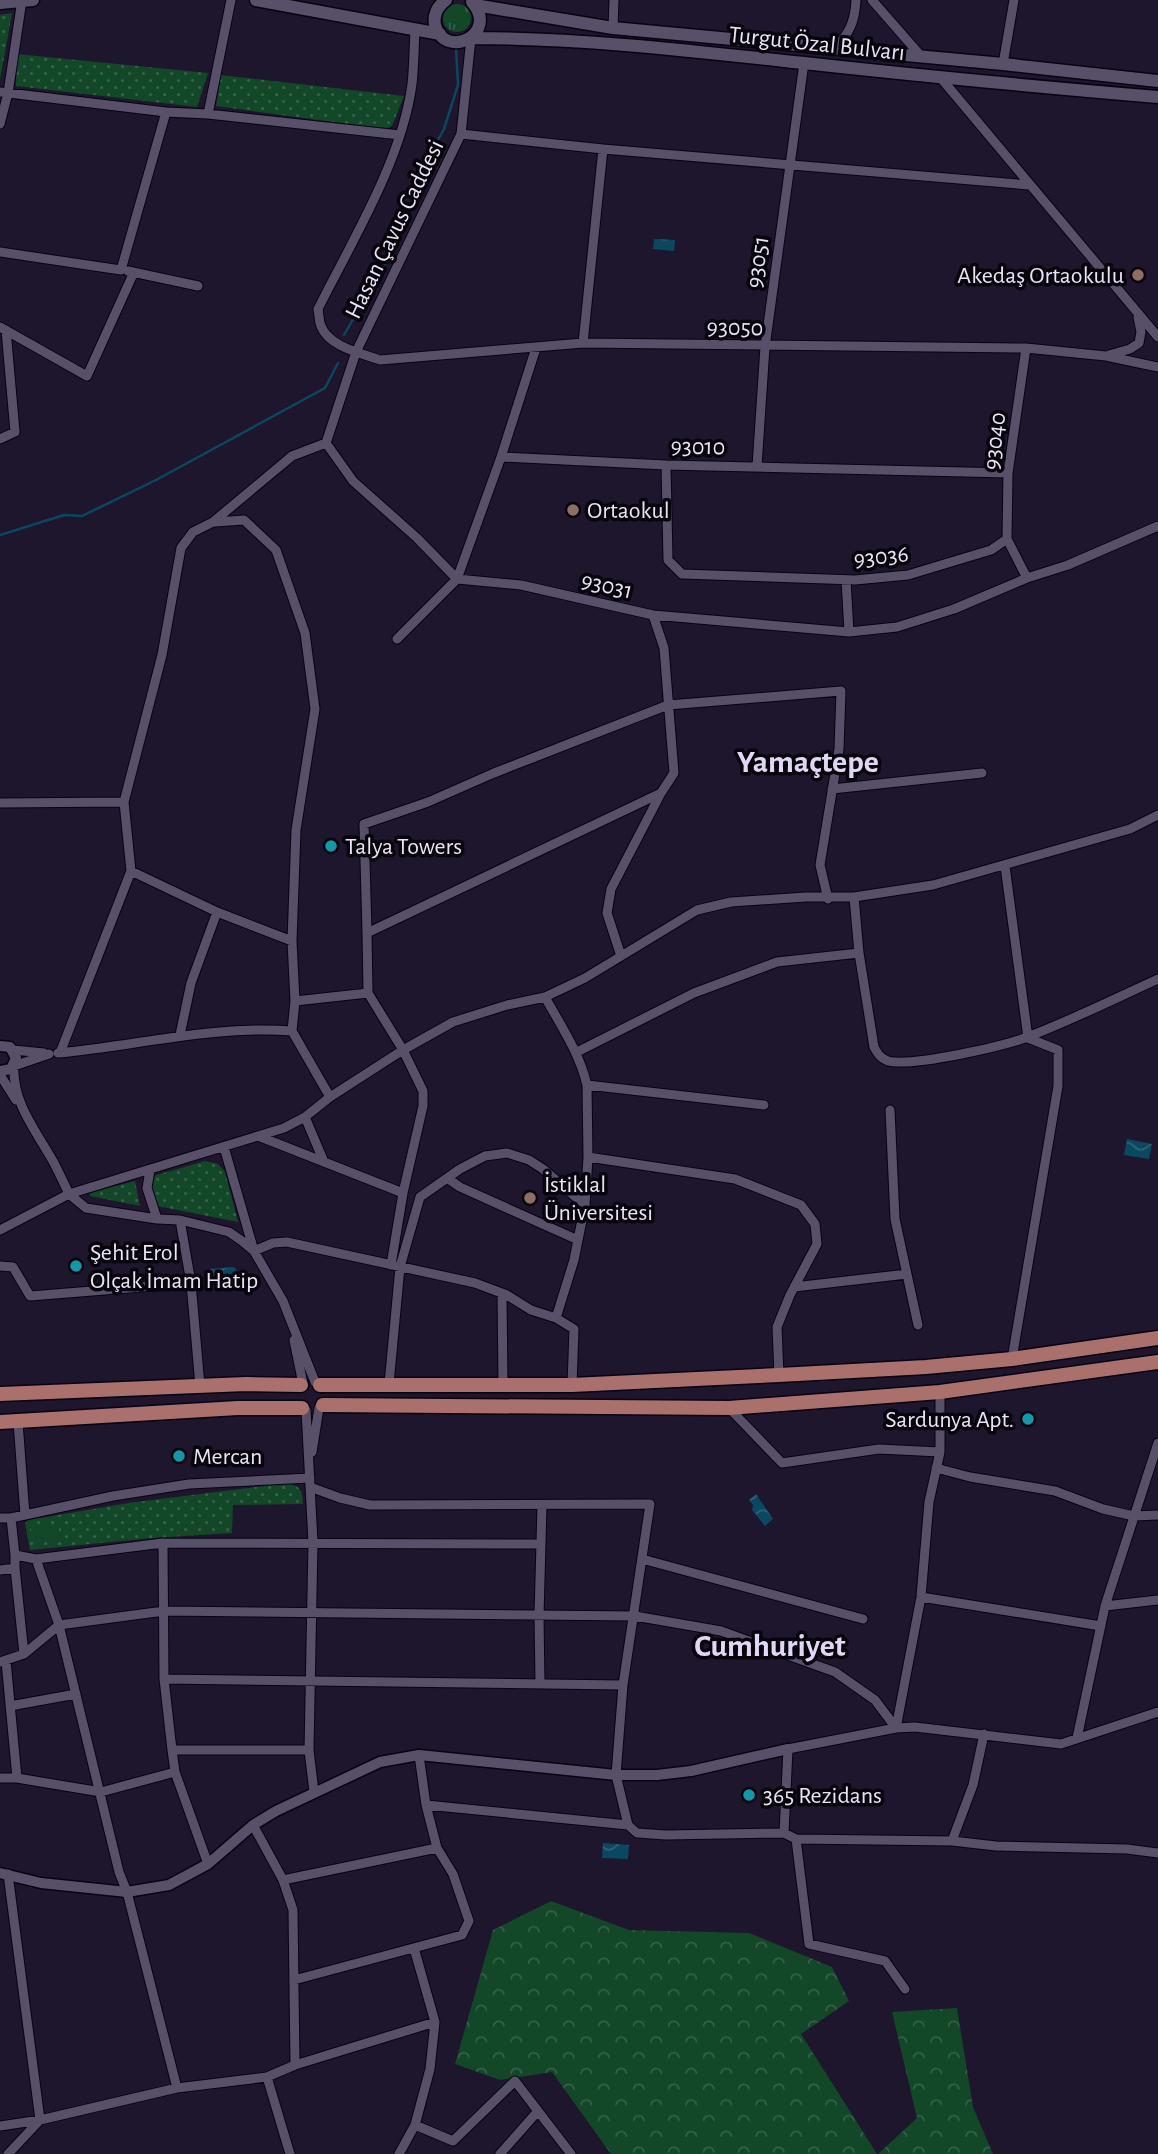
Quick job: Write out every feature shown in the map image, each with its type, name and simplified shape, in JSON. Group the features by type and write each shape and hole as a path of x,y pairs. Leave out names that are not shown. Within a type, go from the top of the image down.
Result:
{"main road":[{"path":"0,3 33,0"},
{"name":"Turgut Özal Bulvarı","path":"256,0 440,34 451,41 465,41 476,33 480,19 472,2"},
{"path":"440,34 434,20 436,12 445,0"},
{"name":"Turgut Özal Bulvarı","path":"472,2 613,29 1003,64 1158,81"},
{"name":"Turgut Özal Bulvarı","path":"471,38 552,39 630,45 1158,97"},
{"path":"0,1394 310,1384 572,1385 779,1375 1012,1359 1158,1338"},
{"path":"0,1422 238,1408 729,1408 940,1392 1158,1362"},
{"path":"310,1384 325,1392 312,1408"},
{"path":"310,1384 297,1399 312,1408"}],"street":[{"path":"0,124 22,0"},
{"path":"208,114 231,0"},
{"path":"613,29 614,0"},
{"path":"834,50 849,33 855,16 856,0"},
{"path":"872,0 922,58"},
{"path":"1003,64 1014,0"},
{"path":"4,92 166,112 208,114 400,135 412,85 415,30"},
{"name":"Hasan Çavus Caddesi","path":"356,352 461,134 471,38"},
{"name":"93051","path":"757,466 765,347 804,63"},
{"path":"940,77 1158,337"},
{"path":"121,270 166,112"},
{"path":"461,134 603,149 1029,185"},
{"name":"93050","path":"400,135 372,204 318,309 321,328 335,342 380,360 583,343 1026,348 1106,356 1158,367"},
{"path":"583,343 603,149"},
{"path":"0,252 134,272 198,286"},
{"path":"3,328 87,376 134,272"},
{"path":"1106,356 1130,349 1139,342 1141,332 1137,315"},
{"path":"0,439 15,432 3,328"},
{"path":"397,639 457,579 502,457 536,348"},
{"name":"93040","path":"1007,539 1008,473 1026,348"},
{"path":"326,443 356,352"},
{"path":"60,1053 131,871 124,802 162,655 181,548 193,531 213,522 292,456 326,443"},
{"path":"326,443 353,481 417,538 457,579"},
{"name":"93010","path":"502,457 666,465 1008,473"},
{"name":"93036","path":"666,465 668,560 682,574 846,580 908,575 991,550 1007,539"},
{"path":"213,522 244,520 276,550 305,633 315,709 296,831 292,941 295,1001 292,1031 330,1097"},
{"path":"1007,539 1027,578 1068,565 1158,526"},
{"name":"93031","path":"457,579 521,585 653,615 849,632 898,626 954,609 1027,578"},
{"path":"846,580 849,632"},
{"path":"621,956 607,913 611,889 674,773 664,648 653,615"},
{"path":"389,1384 395,1266 403,1193 423,1106 423,1091 403,1050 368,993 364,824 428,802 494,773 668,705 841,691 839,749 820,865 828,899"},
{"path":"832,789 982,774"},
{"path":"367,933 661,793"},
{"path":"0,803 124,802"},
{"path":"0,1230 80,1188 150,1170 284,1128 305,1117 330,1097 403,1050 453,1022 507,1005 545,997 584,978 697,909 731,902 854,897 933,884 1130,829 1158,815"},
{"path":"1004,866 1028,1038"},
{"path":"131,871 217,912 292,941"},
{"path":"854,897 859,953 874,1047 879,1056 887,1060 901,1063 935,1059 1028,1038 1158,979"},
{"path":"180,1035 191,983 217,912"},
{"path":"577,1052 694,993 777,962 859,953"},
{"path":"295,1001 368,993"},
{"path":"545,997 577,1052 587,1085 588,1157 585,1205 556,1318"},
{"path":"1,1046 49,1054 180,1035 292,1031"},
{"path":"1012,1359 1058,1086 1058,1050 1028,1038"},
{"path":"13,1050 16,1058 16,1090 24,1112"},
{"path":"49,1054 0,1073 54,1163 69,1194 86,1208 180,1220 229,1232 254,1251"},
{"path":"587,1085 764,1105"},
{"path":"890,1111 895,1219 918,1325"},
{"path":"305,1117 324,1162"},
{"path":"257,1136 403,1193"},
{"path":"224,1147 254,1251 283,1301 310,1384"},
{"path":"395,1266 420,1197 485,1156 507,1153 529,1160 585,1205"},
{"path":"588,1157 735,1179 801,1205 815,1224 817,1244 777,1327 779,1375"},
{"path":"150,1170 147,1188 157,1219"},
{"path":"447,1178 460,1188 578,1240"},
{"path":"180,1220 191,1283 200,1386"},
{"path":"254,1251 287,1242 475,1283 502,1293 531,1310 556,1318 574,1329 572,1385"},
{"path":"0,1266 13,1267 30,1296 191,1283"},
{"path":"794,1287 907,1274"},
{"path":"502,1293 503,1384"},
{"path":"896,1728 921,1597 929,1502 940,1451 940,1392"},
{"path":"312,1408 310,1749 314,1793"},
{"path":"729,1408 782,1463 879,1449 940,1451"},
{"path":"18,1422 24,1515"},
{"path":"1077,1738 1105,1606 1158,1443"},
{"path":"936,1468 970,1477 1055,1491 1103,1509 1134,1516 1158,1515"},
{"path":"0,1518 189,1484 310,1478 340,1498 370,1505 650,1504 623,1685 616,1775 628,1825 637,1833 785,1833 796,1839 952,1841 996,1846 1127,1849 1158,1853"},
{"path":"540,1684 538,1616 542,1506"},
{"path":"11,1518 24,1654"},
{"path":"15,1555 36,1559 163,1544 540,1544"},
{"path":"163,1544 164,1679 175,1772 208,1864"},
{"path":"36,1559 59,1625 119,1872 127,1892 177,2088"},
{"path":"642,1559 863,1619"},
{"path":"0,1570 15,1568"},
{"path":"921,1597 1101,1626"},
{"path":"1105,1606 1158,1600"},
{"path":"17,1777 3,1662 24,1654 59,1625 164,1611 635,1616 720,1631 835,1672 875,1700 896,1728"},
{"path":"164,1679 623,1685"},
{"path":"10,1706 76,1694"},
{"path":"40,2120 4,1874 41,1883 127,1892 169,1885 208,1864 253,1825 314,1793 380,1762 419,1755 616,1775 657,1775 691,1772 788,1749 896,1728 915,1727 1061,1744 1158,1712"},
{"path":"952,1841 973,1786 984,1734"},
{"path":"172,1750 310,1749"},
{"path":"785,1833 788,1749"},
{"path":"294,1980 462,1934 469,1920 453,1874 437,1848 426,1805 419,1755"},
{"path":"0,1779 17,1777 101,1792 175,1772"},
{"path":"426,1805 628,1825"},
{"path":"253,1825 283,1880 293,1910 295,2065"},
{"path":"796,1839 809,1944 885,1961 905,1989"},
{"path":"283,1880 437,1848"},
{"path":"399,2154 415,2125 430,2069 435,2022 414,1948"},
{"path":"0,2126 40,2120 177,2088 267,2077 295,2065 435,2022"},
{"path":"267,2077 290,2154"},
{"path":"415,2125 453,2141 515,2081 571,2154"},
{"path":"500,2154 538,2111"},
{"path":"8,2154 40,2120"}],"green space":[{"path":"457,4 467,8 471,18 467,28 457,32 447,28 443,18 447,8"},
{"path":"12,13 0,80 0,15"},
{"path":"17,54 208,73 197,107 16,86"},
{"path":"221,75 404,96 392,126 385,129 216,106"},
{"path":"205,1161 218,1164 225,1172 238,1222 157,1206 151,1191 153,1176"},
{"path":"135,1181 140,1206 90,1196 90,1193"},
{"path":"287,1483 300,1489 303,1504 233,1505 232,1533 30,1550 25,1523 29,1520 128,1503"},
{"path":"59,1527 59,1538 32,1539 31,1528"},
{"path":"551,1901 629,1930 749,1933 832,1967 849,2001 801,2034 877,2154 611,2154 552,2072 500,2080 455,2064 493,1930"},
{"path":"957,2008 973,2107 993,2154 878,2154 917,2118 892,2012"}],"water":[{"path":"654,239 675,240 674,251 653,249"},
{"path":"1127,1139 1152,1144 1149,1159 1124,1155"},
{"path":"234,1267 238,1272 235,1276 209,1278 212,1273 209,1269"},
{"path":"756,1494 773,1519 765,1526 752,1510 753,1505 749,1500"},
{"path":"603,1843 629,1845 628,1859 602,1858"}],"waterway":[{"path":"344,335 390,255 391,226 444,129 458,85 456,48"},
{"path":"0,535 64,515 82,516 156,480 325,388 338,363"}],"place":[{"name":"Akedaş Ortaokulu","path":"1138,275"},
{"name":"Ortaokul","path":"573,510"},
{"name":"Talya Towers","path":"331,846"},
{"name":"İstiklal Üniversitesi","path":"530,1198"},
{"name":"Şehit Erol Olçak İmam Hatip","path":"76,1266"},
{"name":"Sardunya Apt.","path":"1028,1419"},
{"name":"Mercan","path":"179,1456"},
{"name":"365 Rezidans","path":"749,1795"}],"district":[{"name":"Yamaçtepe","path":"808,761"},
{"name":"Cumhuriyet","path":"770,1645"}]}
